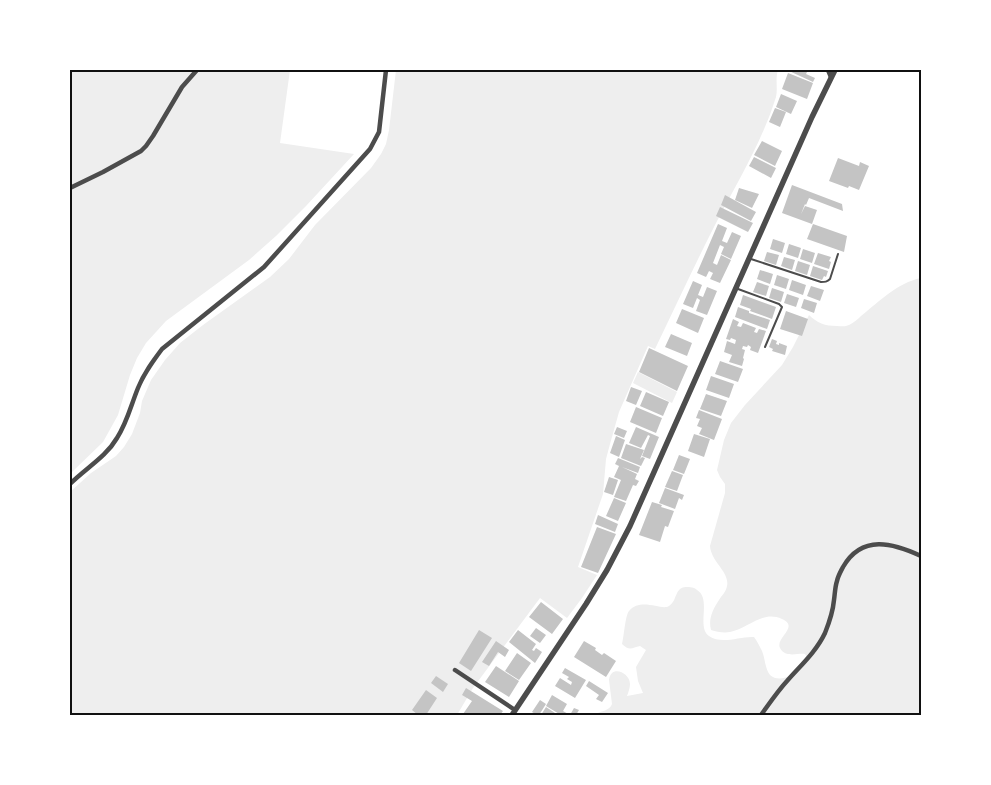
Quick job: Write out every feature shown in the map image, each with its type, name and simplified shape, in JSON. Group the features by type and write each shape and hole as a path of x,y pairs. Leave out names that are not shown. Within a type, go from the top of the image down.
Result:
{"street":[{"path":"70,188 141,152 153,136 182,87 197,70"},
{"path":"70,484 110,449 117,439 138,386 152,361 162,349 264,268 370,149 379,132 386,70"},
{"path":"828,70 831,77"},
{"path":"455,670 514,712 586,604 607,570 634,518 735,288 835,70"},
{"path":"760,715 816,648 825,634 839,574 851,556 869,545 875,544 896,546 921,556"}],"lane":[{"path":"749,258 821,282 827,282 830,279 838,254"},
{"path":"735,288 782,307 765,347"}],"shaded area":[{"path":"70,70 290,70 280,143 354,154 276,236 249,260 166,321 146,343 130,375 118,415 103,442 70,474"},
{"path":"396,70 778,70 776,97 756,146 707,240 655,349 648,346 619,412 606,459 603,494 578,567 597,575 567,618 540,598 473,688 457,715 70,715 70,492 91,473 116,456 124,447 132,434 140,413 142,401 151,380 180,343 270,277 289,259 315,225 371,168 386,144"},
{"path":"921,278 921,715 594,715 607,710 612,704 609,680 613,672 617,671 627,676 630,686 627,696 643,693 638,681 636,667 646,650 640,646 629,648 622,644 626,617 629,611 639,605 669,606 682,588 693,588 701,594 704,606 705,632 709,636 720,640 754,637 762,651 768,673 772,677 780,679 789,676 807,657 805,654 788,654 782,651 779,644 789,626 787,622 775,617 762,618 730,632 711,630 712,614 727,586 726,576 711,552 710,546 725,493 725,484 717,470 724,440 731,423 782,365 809,315 825,325 848,326 896,288"},
{"path":"638,372 677,392 672,403 633,383"}],"building":[{"path":"787,70 808,70 806,74 815,78 813,82"},
{"path":"788,73 813,83 807,99 782,89"},
{"path":"781,94 797,101 791,114 776,107"},
{"path":"775,108 786,112 780,127 769,122"},
{"path":"762,141 782,151 775,166 754,155"},
{"path":"754,157 776,168 771,178 749,166"},
{"path":"838,158 859,166 860,162 869,166 859,190 829,181"},
{"path":"792,185 842,204 843,211 809,198 805,204 801,214 805,206 817,210 812,224 782,213"},
{"path":"739,188 759,194 752,208 735,200"},
{"path":"725,195 756,212 751,221 721,205"},
{"path":"720,207 753,223 748,232 716,216"},
{"path":"718,224 727,228 722,241 727,243 732,232 741,236 731,259 721,254 724,247 720,245 713,263 717,265 721,255 731,260 720,283 710,279 713,273 709,271 706,277 697,273"},
{"path":"813,224 847,236 844,252 807,239"},
{"path":"773,239 785,243 782,253 770,249"},
{"path":"789,244 801,248 798,258 786,254"},
{"path":"803,249 815,253 812,263 800,259"},
{"path":"767,252 779,255 776,265 764,261"},
{"path":"818,253 831,257 829,269 814,264"},
{"path":"784,257 795,260 792,270 781,266"},
{"path":"798,261 810,265 807,275 795,271"},
{"path":"813,266 828,271 826,277 824,276 822,280 810,276"},
{"path":"760,270 773,274 770,284 757,279"},
{"path":"777,275 789,279 786,289 774,285"},
{"path":"792,280 806,285 803,295 789,290"},
{"path":"693,281 702,285 698,295 703,297 707,287 717,291 707,315 696,311 700,300 697,298 693,308 683,304"},
{"path":"757,282 769,286 766,296 753,292"},
{"path":"811,286 824,290 820,301 807,296"},
{"path":"772,288 784,292 781,302 769,298"},
{"path":"787,294 799,298 796,307 784,303"},
{"path":"743,295 776,307 772,319 740,305"},
{"path":"804,299 817,303 814,313 801,308"},
{"path":"738,307 770,320 767,329 735,317"},
{"path":"682,309 704,318 698,333 676,323"},
{"path":"786,311 808,319 802,336 780,329"},
{"path":"733,319 739,322 737,326 741,327 743,323 756,328 754,332 757,333 759,329 766,331 758,353 750,350 751,347 748,345 747,347 743,346 742,349 745,350 742,366 729,362 732,355 724,352 727,341 735,344 736,340 726,339"},
{"path":"671,334 692,343 687,356 665,347"},
{"path":"772,339 777,341 776,344 779,345 779,343 787,346 785,355 772,351 773,349 769,347"},
{"path":"649,348 688,366 677,391 639,372"},
{"path":"720,361 743,369 738,382 715,374"},
{"path":"711,376 734,384 729,398 706,390"},
{"path":"631,387 642,391 636,405 626,401"},
{"path":"646,392 669,402 663,416 640,406"},
{"path":"706,394 727,401 721,416 700,409"},
{"path":"636,407 662,418 656,433 630,422"},
{"path":"699,410 722,419 714,440 699,434 702,428 697,426 700,419 696,418"},
{"path":"617,427 627,431 624,438 614,434"},
{"path":"636,427 659,437 650,459 642,456 650,436 648,435 641,448 629,443"},
{"path":"694,434 710,439 704,457 688,451"},
{"path":"616,436 625,440 619,457 610,453"},
{"path":"626,444 644,450 640,459 642,457 645,458 641,466 621,458"},
{"path":"679,455 690,459 684,474 673,470"},
{"path":"618,458 640,467 638,473 622,467 637,474 635,479 639,481 636,486 633,485 626,501 614,497 621,480 614,477 619,466 615,464"},
{"path":"672,471 683,475 677,491 665,487"},
{"path":"609,477 618,480 613,495 604,492"},
{"path":"665,488 684,495 682,500 679,498 675,509 659,503"},
{"path":"614,498 626,503 618,521 606,516"},
{"path":"652,502 674,511 668,527 665,526 660,542 639,535"},
{"path":"598,515 618,524 615,532 595,524"},
{"path":"597,527 616,534 598,573 581,567"},
{"path":"541,602 563,619 552,634 529,617"},
{"path":"536,628 546,635 540,643 530,636"},
{"path":"479,630 492,638 471,671 459,663"},
{"path":"518,630 536,644 532,650 534,651 536,648 542,652 535,663 509,642"},
{"path":"496,641 509,650 505,657 498,652 489,666 482,662"},
{"path":"584,641 596,648 595,650 602,655 604,653 616,661 606,677 574,657"},
{"path":"517,653 531,663 519,680 505,671"},
{"path":"496,666 519,681 509,697 485,682"},
{"path":"565,668 586,680 575,698 555,686 560,678 571,685 572,682 567,679 569,677 562,673"},
{"path":"436,676 448,684 443,692 431,683"},
{"path":"589,681 608,693 602,702 596,699 599,695 586,686"},
{"path":"466,688 503,711 500,715 463,714 472,701 462,695"},
{"path":"426,690 437,698 426,715 418,715 412,710"},
{"path":"552,695 567,704 563,711 570,715 561,715 546,706"},
{"path":"540,700 546,704 539,715 537,715 532,712"},
{"path":"546,707 558,715 541,715"},
{"path":"574,708 579,710 576,715 570,715"}]}
